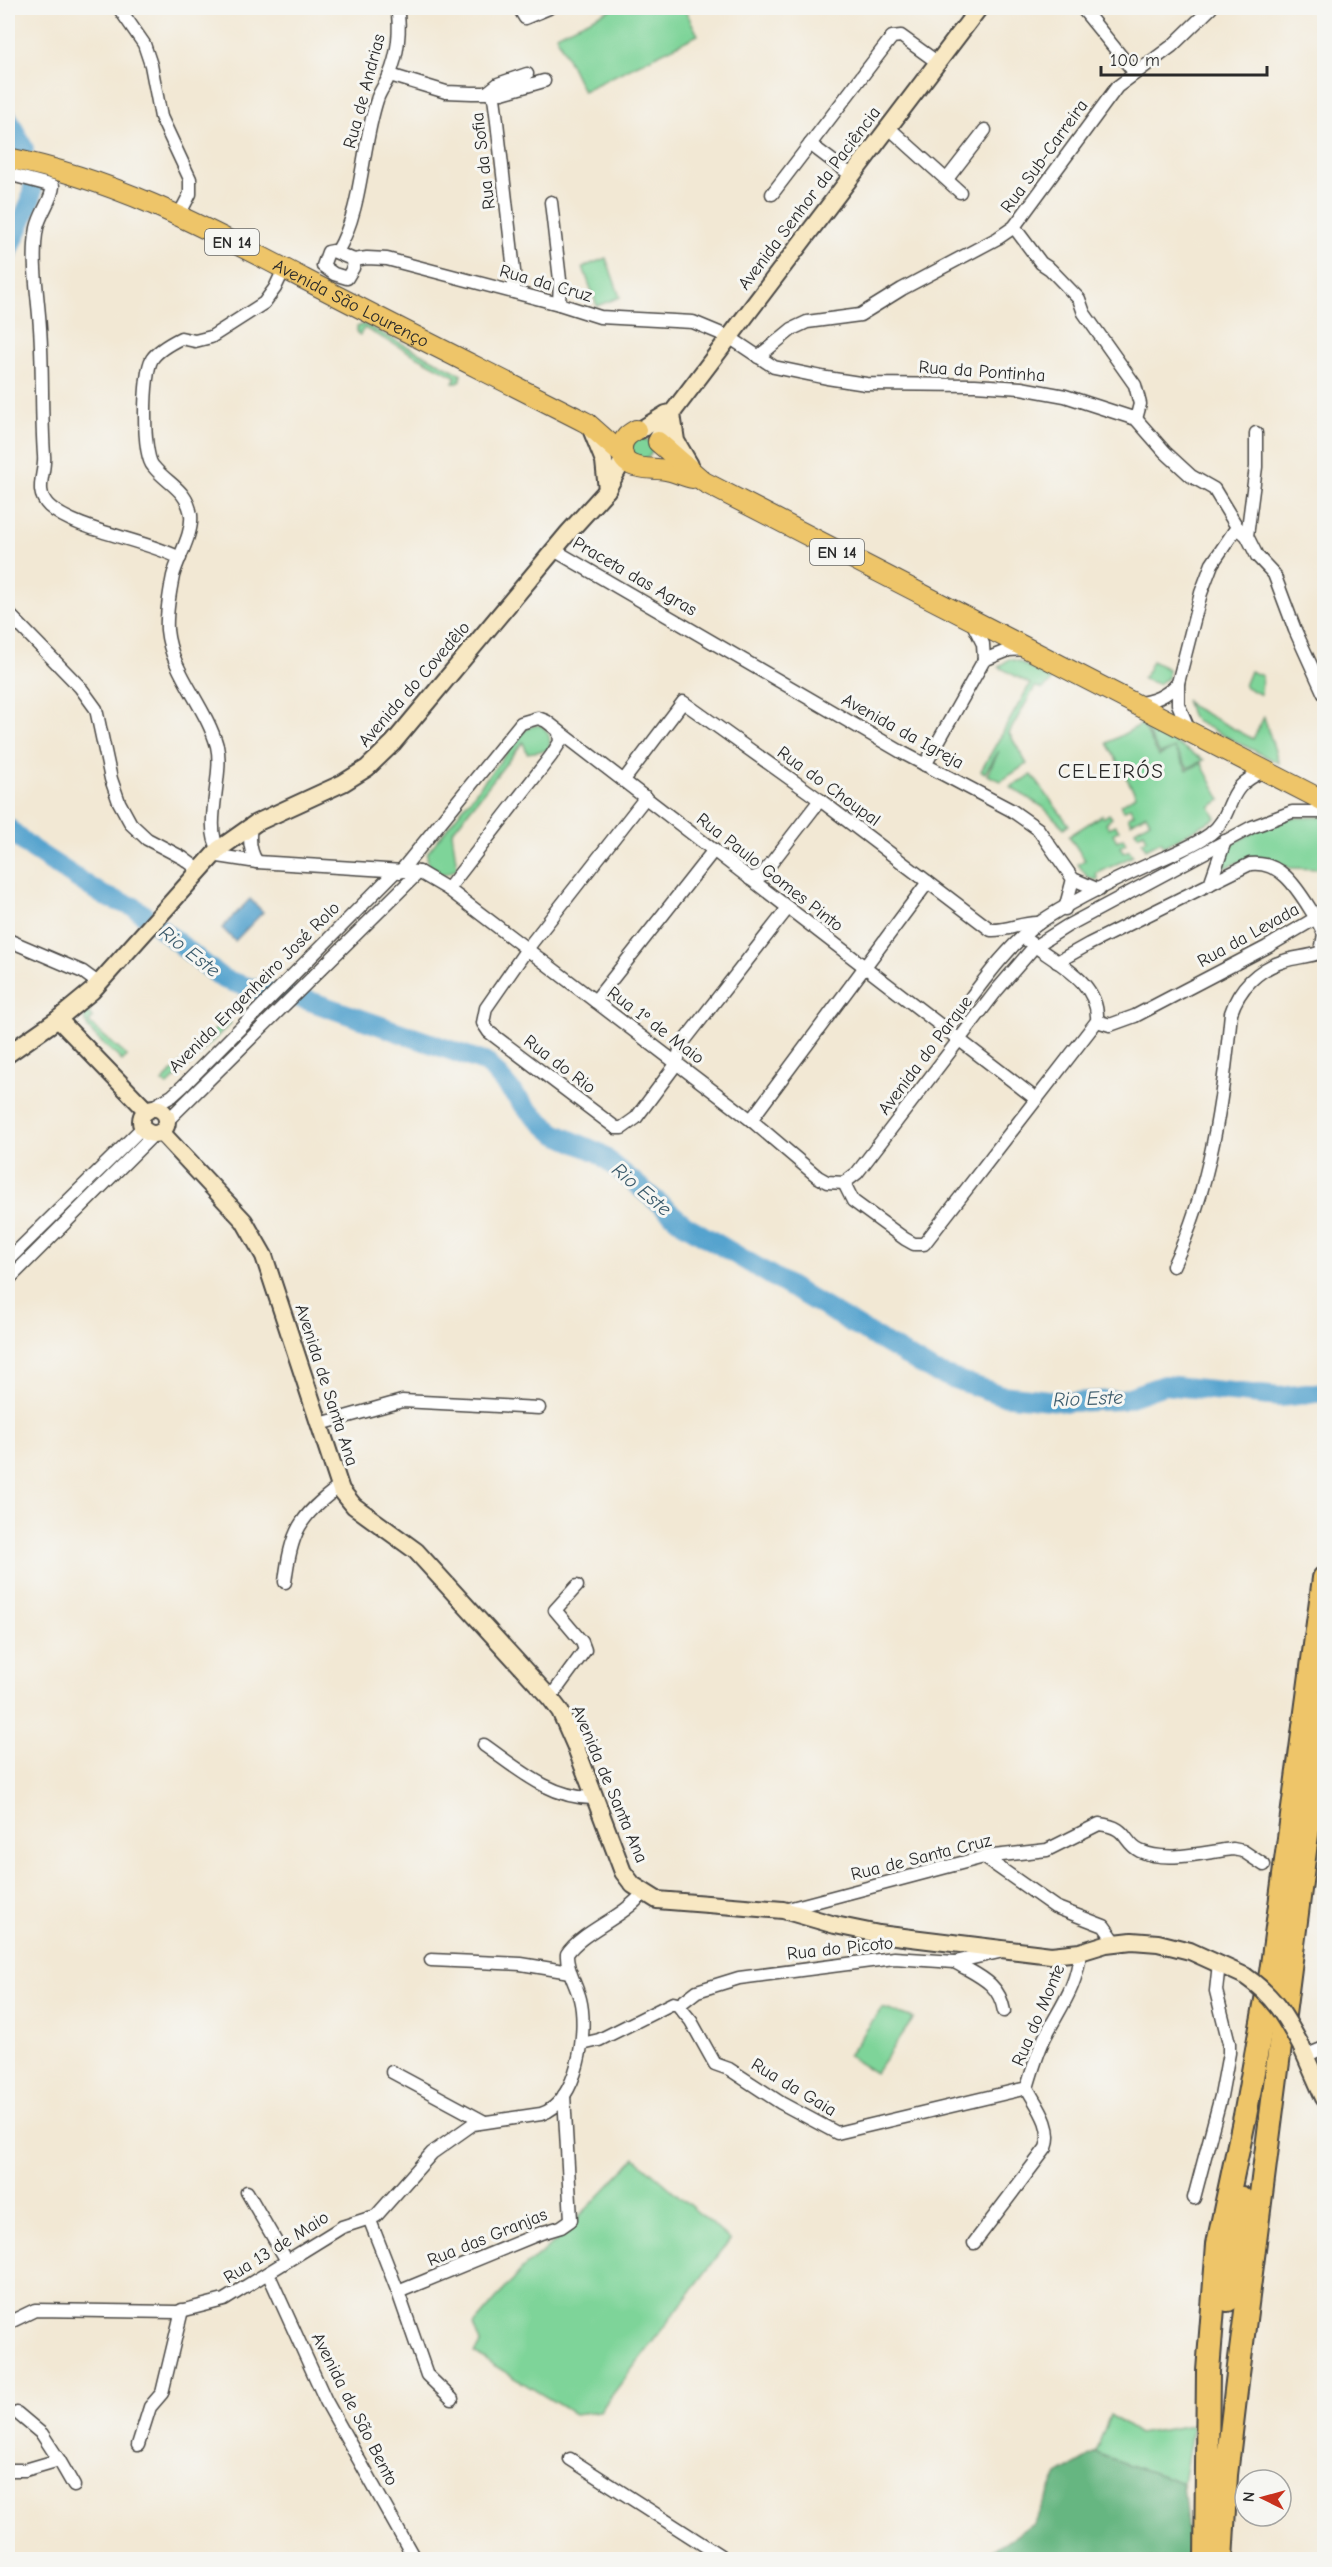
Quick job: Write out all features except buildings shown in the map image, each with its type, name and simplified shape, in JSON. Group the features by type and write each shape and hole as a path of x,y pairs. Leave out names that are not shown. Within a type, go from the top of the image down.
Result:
{"highway":[{"path":"1206,2559 1208,2371 1218,2244 1245,2116 1271,1972 1324,1578"},
{"path":"1221,2559 1226,2475 1236,2382 1324,1702"}],"main road":[{"name":"Avenida São Lourenço","path":"8,158 43,165 118,188 179,215 284,268 330,282 587,423"},
{"name":"EN 14","path":"587,423 615,429 650,432 704,482"},
{"name":"EN 14","path":"587,423 633,462 704,482 1324,801"},
{"path":"638,430 625,438 622,448 633,462 654,462 657,457 658,441"}],"street":[{"path":"119,8 144,45 151,65 162,117 190,179 190,194 179,215"},
{"name":"Rua de Andrias","path":"337,252 345,239 353,210 377,99 390,75 400,23 397,8"},
{"path":"519,8 525,18 549,8"},
{"name":"Avenida Senhor da Paciência","path":"658,441 672,413 979,8"},
{"path":"1082,8 1134,72"},
{"name":"Rua Sub-Carreira","path":"758,357 792,328 807,322 860,315 1014,227 1117,87 1134,72 1172,46 1211,8"},
{"path":"772,194 892,37 901,36 937,62"},
{"path":"488,92 498,84 527,74"},
{"name":"Rua da Sofia","path":"390,75 446,92 488,92 494,98 514,271 514,292"},
{"path":"488,92 502,93 544,81"},
{"path":"888,127 960,192"},
{"path":"947,179 985,130"},
{"path":"810,144 851,175"},
{"path":"8,174 53,186 53,193 46,203 37,228 40,405 45,466 40,483 41,495 57,512 68,518 180,558"},
{"path":"551,202 560,280 559,304"},
{"path":"1014,227 1041,263 1050,269 1079,299 1084,313 1136,386 1140,404 1136,419 1165,452 1191,476 1214,489 1257,556 1274,574 1295,630 1324,694"},
{"path":"328,252 337,252 354,260 353,268 347,278 330,282 322,264 328,252"},
{"name":"Rua da Cruz","path":"354,260 387,259 600,317 693,322 729,337"},
{"path":"284,268 275,288 264,303 211,337 195,341 181,338 159,352 149,364 145,440 147,455 152,466 180,488 189,504 191,518 173,577 167,628 171,653 217,747 219,771 214,804 215,852 257,862 419,872 448,889 551,756 560,742 559,732"},
{"name":"Rua da Pontinha","path":"729,337 774,367 866,384 975,385 1032,390 1065,396 1136,419"},
{"path":"638,430 672,413 679,450 704,482"},
{"path":"587,423 604,461 607,490"},
{"path":"1246,536 1256,467 1257,433"},
{"name":"Avenida do Covedêlo","path":"8,1054 58,1019 98,983 215,852 252,825 343,783 367,768 393,743 554,550 633,462"},
{"path":"1190,732 1179,704 1178,683 1201,593 1212,564 1237,527"},
{"name":"Praceta das Agras","path":"554,550 698,634"},
{"path":"8,613 80,687 96,709 111,778 119,802 132,824 147,839 183,858 198,869"},
{"path":"925,765 984,660 983,644 972,620"},
{"name":"Avenida da Igreja","path":"698,634 925,765 1011,810 1038,829 1073,879"},
{"path":"984,660 1009,650 1027,649"},
{"path":"1134,704 1155,700 1169,693 1178,683"},
{"name":"Rua do Choupal","path":"624,780 683,702 820,800 991,930 1000,931 1030,922 1039,924"},
{"name":"Avenida Engenheiro José Rolo","path":"148,1110 172,1096 183,1086 397,872 521,723 538,718 546,721 559,732"},
{"name":"Rua Paulo Gomes Pinto","path":"559,732 959,1040"},
{"name":"Avenida do Parque","path":"946,1031 1012,948 1039,924 1099,890 1205,837 1219,826 1229,803 1244,781 1265,771"},
{"path":"527,949 646,797"},
{"path":"750,879 762,875 820,800"},
{"name":"Avenida do Parque","path":"844,1183 857,1173 1034,946 1269,819 1292,812 1324,812"},
{"path":"252,825 250,836 252,855 257,862"},
{"path":"1057,962 1210,884 1225,841"},
{"path":"596,1001 714,850"},
{"name":"Rua da Levada","path":"1096,1022 1110,1025 1135,1016 1267,947 1316,918 1290,880 1282,873 1262,863 1250,864 1210,884"},
{"name":"Avenida Engenheiro José Rolo","path":"8,1280 156,1129 419,872"},
{"path":"1065,909 1073,879 1099,890"},
{"path":"751,1120 866,969 928,882"},
{"name":"Rua 1º de Maio","path":"448,889 751,1120 818,1177 827,1182 844,1183"},
{"path":"1086,897 1095,912"},
{"path":"676,1063 681,1045 788,908"},
{"path":"1173,1266 1188,1236 1221,1110 1231,1012 1235,1000 1254,977 1272,966 1321,952 1324,934 1316,918"},
{"path":"844,1183 853,1201 905,1239 914,1244 924,1244 1096,1022 1098,1009 1094,996 1083,983 1023,938"},
{"path":"8,940 83,972 98,983"},
{"name":"Rua do Rio","path":"527,949 486,1008 483,1023 498,1039 616,1128 622,1128 636,1118 676,1063"},
{"path":"58,1019 148,1110"},
{"path":"959,1040 1036,1099"},
{"path":"157,1109 163,1112 156,1129 142,1116 148,1110 157,1109"},
{"name":"Avenida Engenheiro José Rolo","path":"8,1260 156,1129"},
{"name":"Avenida de Santa Ana","path":"156,1129 244,1221 258,1246 340,1486 354,1506 416,1551 560,1711 623,1872 633,1886 657,1900 783,1910 835,1925 879,1934 1051,1955 1080,1952 1132,1941 1158,1943 1190,1951 1245,1976 1262,1988 1281,2008 1304,2050 1324,2098"},
{"path":"320,1424 402,1401 539,1408"},
{"path":"285,1582 288,1556 297,1529 315,1504 340,1486"},
{"path":"550,1698 585,1650 582,1642 555,1610 577,1586"},
{"path":"484,1745 541,1786 583,1798 594,1798"},
{"name":"Rua de Santa Cruz","path":"783,1910 984,1857 1047,1850 1102,1824 1122,1831 1136,1849 1146,1853 1167,1856 1233,1849 1243,1851 1264,1866"},
{"path":"984,1857 1055,1907 1104,1926 1116,1943"},
{"path":"431,1960 521,1964 570,1972 567,1959 569,1951 628,1910 644,1893"},
{"name":"Rua do Picoto","path":"679,2005 697,1991 739,1978 894,1958 955,1962 1011,1950"},
{"name":"Rua do Monte","path":"974,2243 1043,2156 1048,2143 1047,2125 1027,2088 1044,2040 1071,1991 1078,1973 1080,1952"},
{"path":"955,1962 996,1988 1001,1996 1004,2011"},
{"path":"1194,2198 1221,2096 1229,2054 1229,2043 1216,1991 1219,1963"},
{"name":"Rua 13 de Maio","path":"8,2323 35,2310 182,2310 224,2301 342,2227 376,2216 445,2142 473,2124 546,2112 564,2095 579,2059 582,2044 583,2014 570,1972"},
{"path":"582,2044 599,2040 673,2003 679,2005"},
{"name":"Rua da Gaia","path":"679,2005 691,2021 715,2064 729,2069 790,2108 837,2133 1027,2088"},
{"path":"1304,2050 1324,2048"},
{"path":"392,2072 483,2121"},
{"name":"Rua das Granjas","path":"398,2292 541,2233 561,2227 571,2220 564,2095"},
{"path":"247,2192 287,2261"},
{"path":"369,2218 427,2375 452,2399"},
{"name":"Avenida de São Bento","path":"268,2273 326,2401 415,2559"},
{"path":"138,2445 150,2407 162,2393 182,2310"},
{"path":"17,2413 42,2434 74,2486"},
{"path":"570,2459 727,2559"},
{"path":"8,2470 25,2470 59,2460"}],"green space":[{"path":"614,8 684,8 698,35 583,91 556,35"},
{"path":"606,258 620,297 597,306 583,267"},
{"path":"364,324 461,374 461,380 453,383 456,377 364,328 360,335 357,333 357,327"},
{"path":"641,438 649,441 652,449 649,457 641,460 633,457 630,449 633,441"},
{"path":"1009,659 1018,661 1051,679 1043,689 1035,687 1009,733 1027,764 1001,781 987,775 999,751 985,773 981,771 1030,684 999,667"},
{"path":"1152,661 1168,669 1168,678 1158,684 1143,679"},
{"path":"1250,671 1262,676 1261,695 1244,686"},
{"path":"1186,700 1191,706 1253,739 1264,717 1279,763 1197,722 1191,715"},
{"path":"1142,724 1159,756 1175,748 1160,754 1143,724 1204,760 1188,768 1175,749 1187,770 1201,763 1221,800 1210,807 1216,818 1164,846 1161,841 1146,849 1142,842 1147,839 1144,832 1138,835 1135,830 1150,821 1146,814 1131,823 1128,817 1134,814 1130,807 1124,811 1121,805 1136,795 1107,743"},
{"path":"541,725 549,736 549,750 527,753 523,742 452,832 457,868 452,872 435,872 428,865 428,852 524,731 532,726"},
{"path":"1032,775 1069,825 1064,828 1043,807 1010,787"},
{"path":"1109,814 1112,818 1106,823 1109,828 1115,825 1119,830 1113,834 1117,841 1123,838 1126,843 1120,847 1124,853 1129,850 1133,856 1096,874 1098,880 1094,880 1086,875 1078,864 1085,860 1069,836 1102,815 1103,818"},
{"path":"1324,817 1324,865 1321,869 1290,868 1266,857 1252,857 1221,869 1229,846 1269,823 1284,818"},
{"path":"89,1012 93,1018 89,1023 127,1056 122,1061 87,1026 84,1013"},
{"path":"226,1019 231,1023 167,1086 162,1082"},
{"path":"882,2008 914,2018 875,2073 848,2056"},
{"path":"635,2158 730,2240 600,2411 574,2414 474,2353 481,2343 474,2325 522,2269 556,2241"},
{"path":"1110,2415 1139,2434 1193,2425 1183,2483 1095,2453"},
{"path":"1095,2453 1183,2483 1190,2559 981,2559 1033,2524 1058,2475"}],"water":[{"path":"250,899 263,912 235,941 222,928"}],"waterway":[{"name":"Rio Este","path":"8,118 24,149"},
{"name":"Rio Este","path":"8,253 31,200 33,185"},
{"name":"Rio Este","path":"8,828 32,849 104,896 134,907 223,979 261,991 304,999 487,1063 527,1109 554,1133 599,1153 684,1224 934,1372 1001,1395 1069,1402 1121,1400 1164,1385 1280,1397 1324,1392"}],"district":[{"name":"CELEIRÓS","path":"1111,771"}]}
